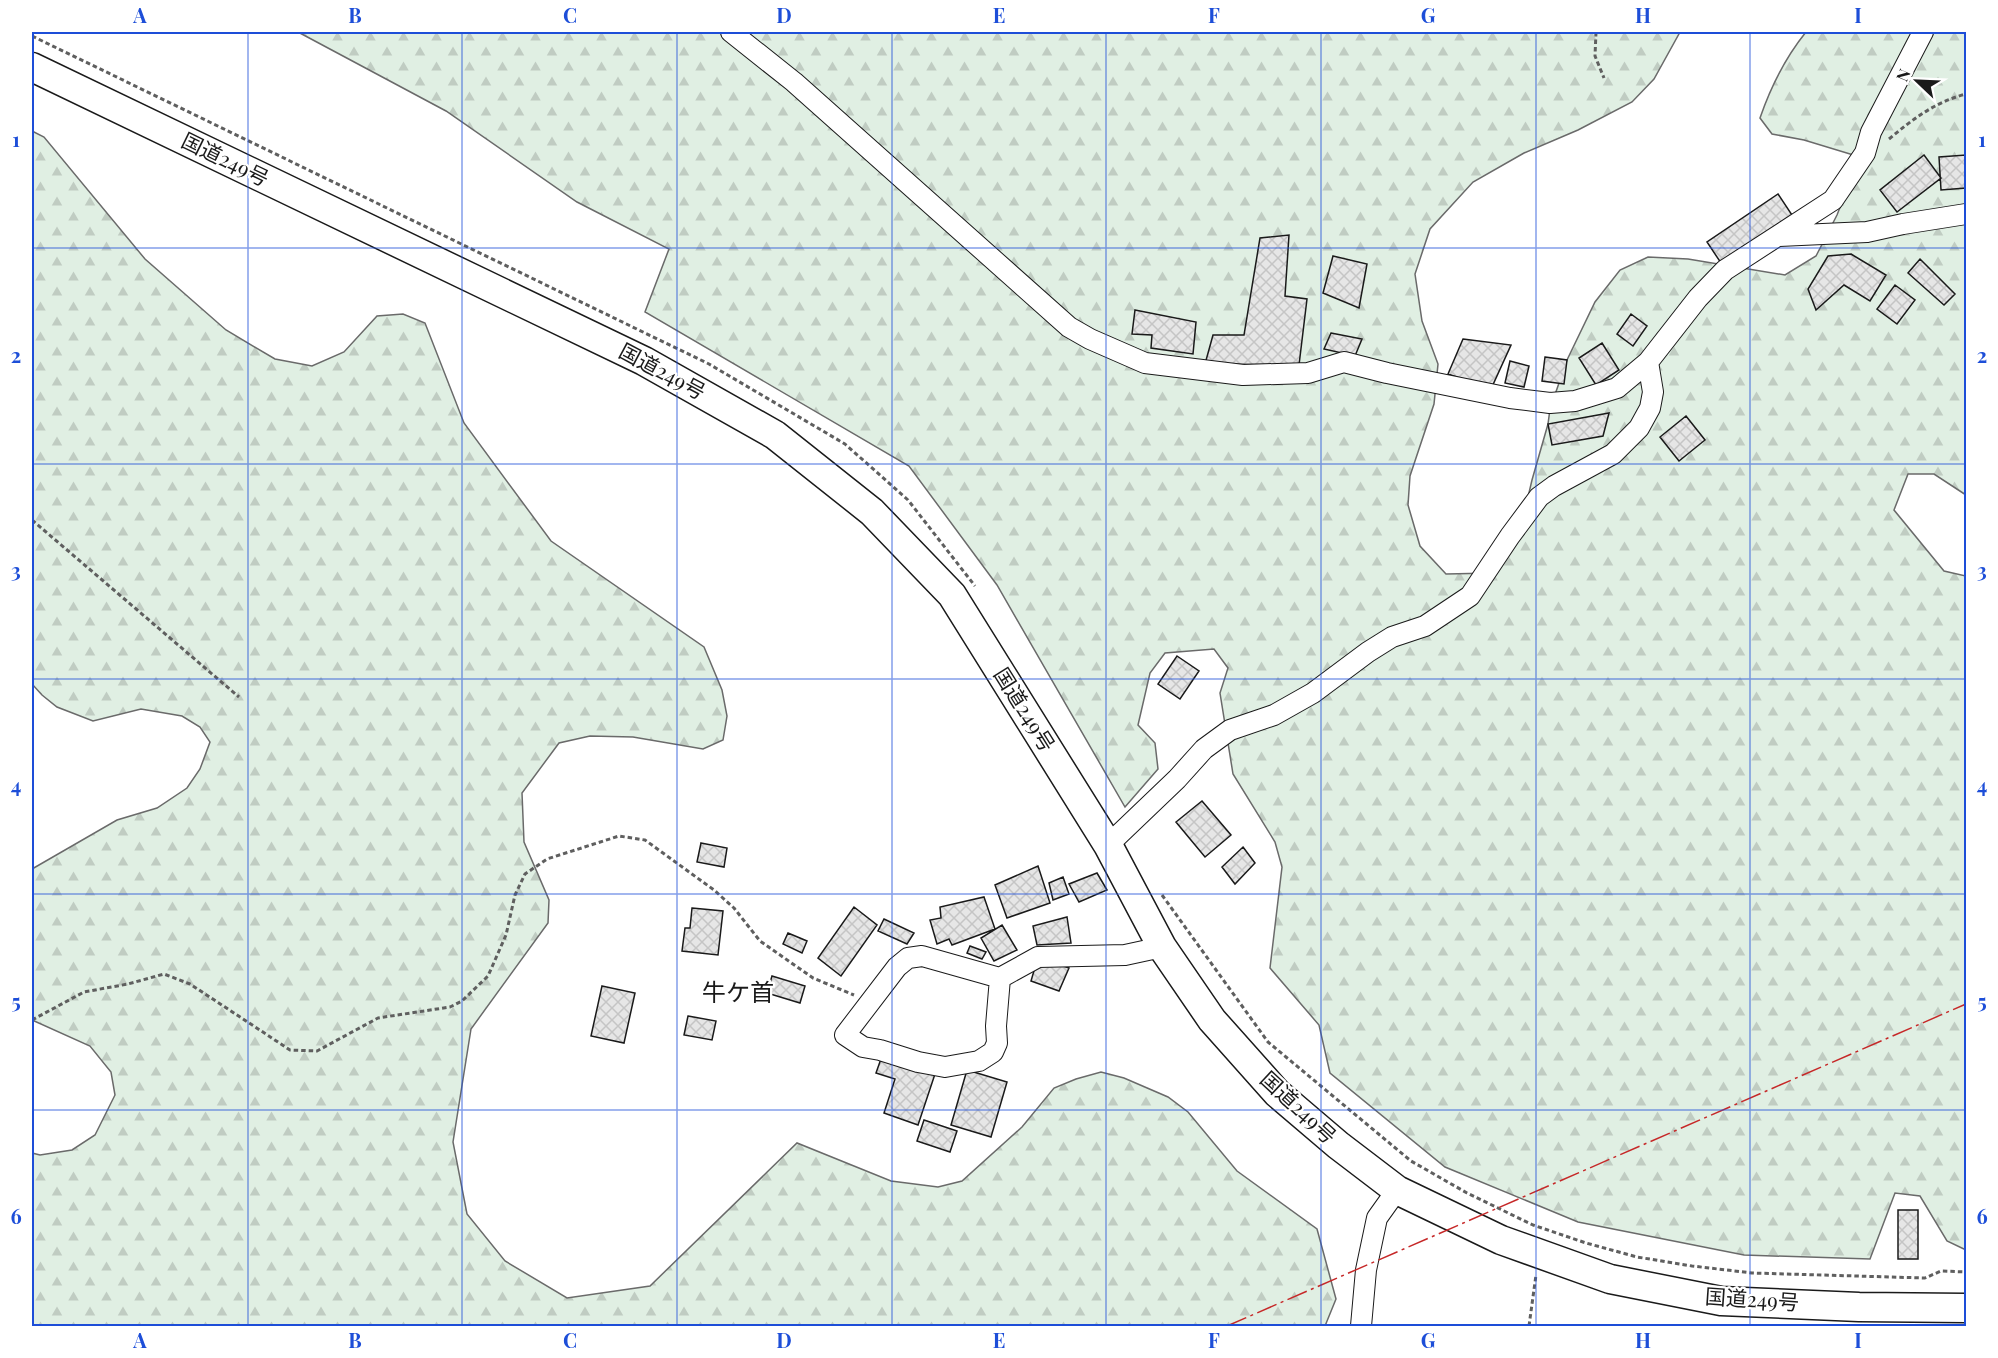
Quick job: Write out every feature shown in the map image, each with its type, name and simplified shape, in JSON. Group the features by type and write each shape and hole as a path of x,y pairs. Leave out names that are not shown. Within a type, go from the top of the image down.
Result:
{"highway":[{"name":"国道249号","path":"32,67 644,361 775,435 872,512 952,595 1108,845 1162,947 1212,1020 1277,1093 1338,1145 1397,1190 1502,1240 1610,1279 1720,1301 1859,1307 1966,1308"}],"street":[{"path":"731,32 794,82 1069,327 1090,339 1145,363 1243,375 1308,373 1344,362 1476,391 1550,403 1575,401 1617,388 1648,362 1698,298 1725,270 1833,200 1865,153 1870,132 1923,32"},
{"path":"1779,236 1867,232 1966,214"},
{"path":"1108,845 1177,779 1204,749 1230,730 1274,715 1313,693 1344,668 1392,637 1425,626 1470,596 1539,497 1554,486 1613,454 1639,428 1650,408 1653,393 1648,362"},
{"path":"1000,978 997,1043 993,1052 979,1061 945,1067 918,1062 863,1047 845,1035 897,967 908,958 922,956 1000,978 1038,957 1125,955 1162,947"},
{"path":"1361,1326 1366,1270 1377,1218 1397,1190"}],"path":[{"path":"1596,32 1595,56 1604,78"},
{"path":"1862,158 1923,112 1941,101 1966,94"},
{"path":"32,520 239,697"},
{"path":"32,1020 84,992 128,984 164,974 190,984 290,1050 317,1051 378,1018 450,1007 462,1001 488,976 506,935 515,895 525,874 547,859 619,836 645,840 684,866 734,908 760,941 813,978 871,1002"},
{"path":"1528,1326 1539,1253"}],"green space":[{"path":"298,32 1680,32 1654,79 1632,102 1578,130 1524,153 1473,182 1430,229 1415,274 1422,321 1438,364 1434,404 1410,476 1408,505 1420,546 1446,574 1493,573 1520,531 1550,409 1567,360 1595,302 1620,270 1648,257 1688,259 1785,275 1816,256 1837,215 1860,157 1804,140 1772,134 1760,118 1779,73 1806,32 1966,32 1966,495 1934,474 1908,474 1894,510 1944,571 1966,576 1966,1250 1947,1241 1920,1196 1895,1193 1870,1259 1744,1255 1578,1222 1445,1167 1330,1073 1319,1025 1270,968 1282,867 1275,842 1233,774 1220,693 1228,668 1214,649 1165,653 1150,673 1138,725 1155,743 1158,769 1125,807 997,585 909,466 645,312 669,249 577,202 446,111"},
{"path":"32,131 44,137 145,259 226,330 275,359 312,366 344,352 377,316 403,314 425,323 464,423 551,541 704,647 722,690 727,716 723,740 703,749 633,737 590,736 559,743 522,793 524,842 549,900 548,923 471,1029 453,1142 467,1214 505,1261 567,1298 650,1286 797,1143 891,1181 938,1187 962,1181 1022,1127 1054,1088 1101,1072 1124,1078 1168,1097 1188,1112 1237,1171 1317,1229 1336,1299 1325,1326 32,1326 32,1153 40,1155 72,1150 95,1135 115,1095 111,1072 90,1046 32,1020 32,869 117,820 157,808 187,788 200,769 210,742 200,727 182,716 141,709 93,721 57,707 32,684"}],"building":[{"path":"1924,155 1941,178 1897,212 1880,190"},
{"path":"1966,155 1966,188 1941,190 1939,157"},
{"path":"1778,194 1792,215 1721,263 1707,242"},
{"path":"1289,235 1285,296 1307,299 1299,365 1205,364 1213,335 1244,335 1260,238"},
{"path":"1851,254 1886,275 1870,301 1844,285 1816,310 1808,289 1828,256"},
{"path":"1333,256 1367,264 1359,308 1323,293"},
{"path":"1920,259 1955,294 1944,305 1908,273"},
{"path":"1895,285 1915,300 1897,324 1877,309"},
{"path":"1135,310 1196,322 1193,354 1151,348 1152,335 1132,334"},
{"path":"1631,314 1647,326 1633,346 1617,334"},
{"path":"1331,333 1362,339 1355,356 1324,349"},
{"path":"1463,339 1511,345 1491,389 1448,374"},
{"path":"1602,343 1619,370 1596,385 1579,358"},
{"path":"1545,357 1567,360 1564,384 1542,381"},
{"path":"1510,361 1529,366 1524,387 1505,383"},
{"path":"1609,413 1603,436 1552,445 1548,424"},
{"path":"1686,416 1705,440 1679,461 1660,437"},
{"path":"1177,656 1199,671 1180,699 1158,684"},
{"path":"1202,801 1231,835 1205,857 1176,822"},
{"path":"701,843 727,848 724,867 697,862"},
{"path":"1243,847 1255,863 1235,884 1222,867"},
{"path":"1038,866 1050,903 1007,918 995,885"},
{"path":"1097,873 1107,890 1079,902 1069,884"},
{"path":"1063,877 1069,894 1053,900 1049,883"},
{"path":"984,897 995,929 952,945 949,939 937,944 930,920 941,918 940,907"},
{"path":"854,907 877,925 841,976 818,958"},
{"path":"692,908 723,911 718,955 682,951 685,928 690,928"},
{"path":"1067,917 1071,943 1037,945 1033,926"},
{"path":"884,919 914,933 907,944 878,931"},
{"path":"1002,925 1017,950 994,961 981,938"},
{"path":"788,933 807,941 802,953 783,944"},
{"path":"970,946 986,952 982,959 967,953"},
{"path":"1038,957 1069,968 1059,991 1031,981"},
{"path":"772,976 805,986 800,1003 767,993"},
{"path":"602,986 635,993 624,1043 591,1036"},
{"path":"688,1016 716,1021 712,1040 684,1035"},
{"path":"882,1056 935,1074 918,1125 884,1113 895,1079 876,1073"},
{"path":"967,1070 1007,1082 991,1137 951,1125"},
{"path":"924,1120 957,1131 950,1152 917,1141"},
{"path":"1898,1210 1918,1210 1918,1259 1898,1259"}],"power":[{"path":"1227,1326 1966,1004"}],"district":[{"name":"牛ケ首","path":"738,993"}]}
